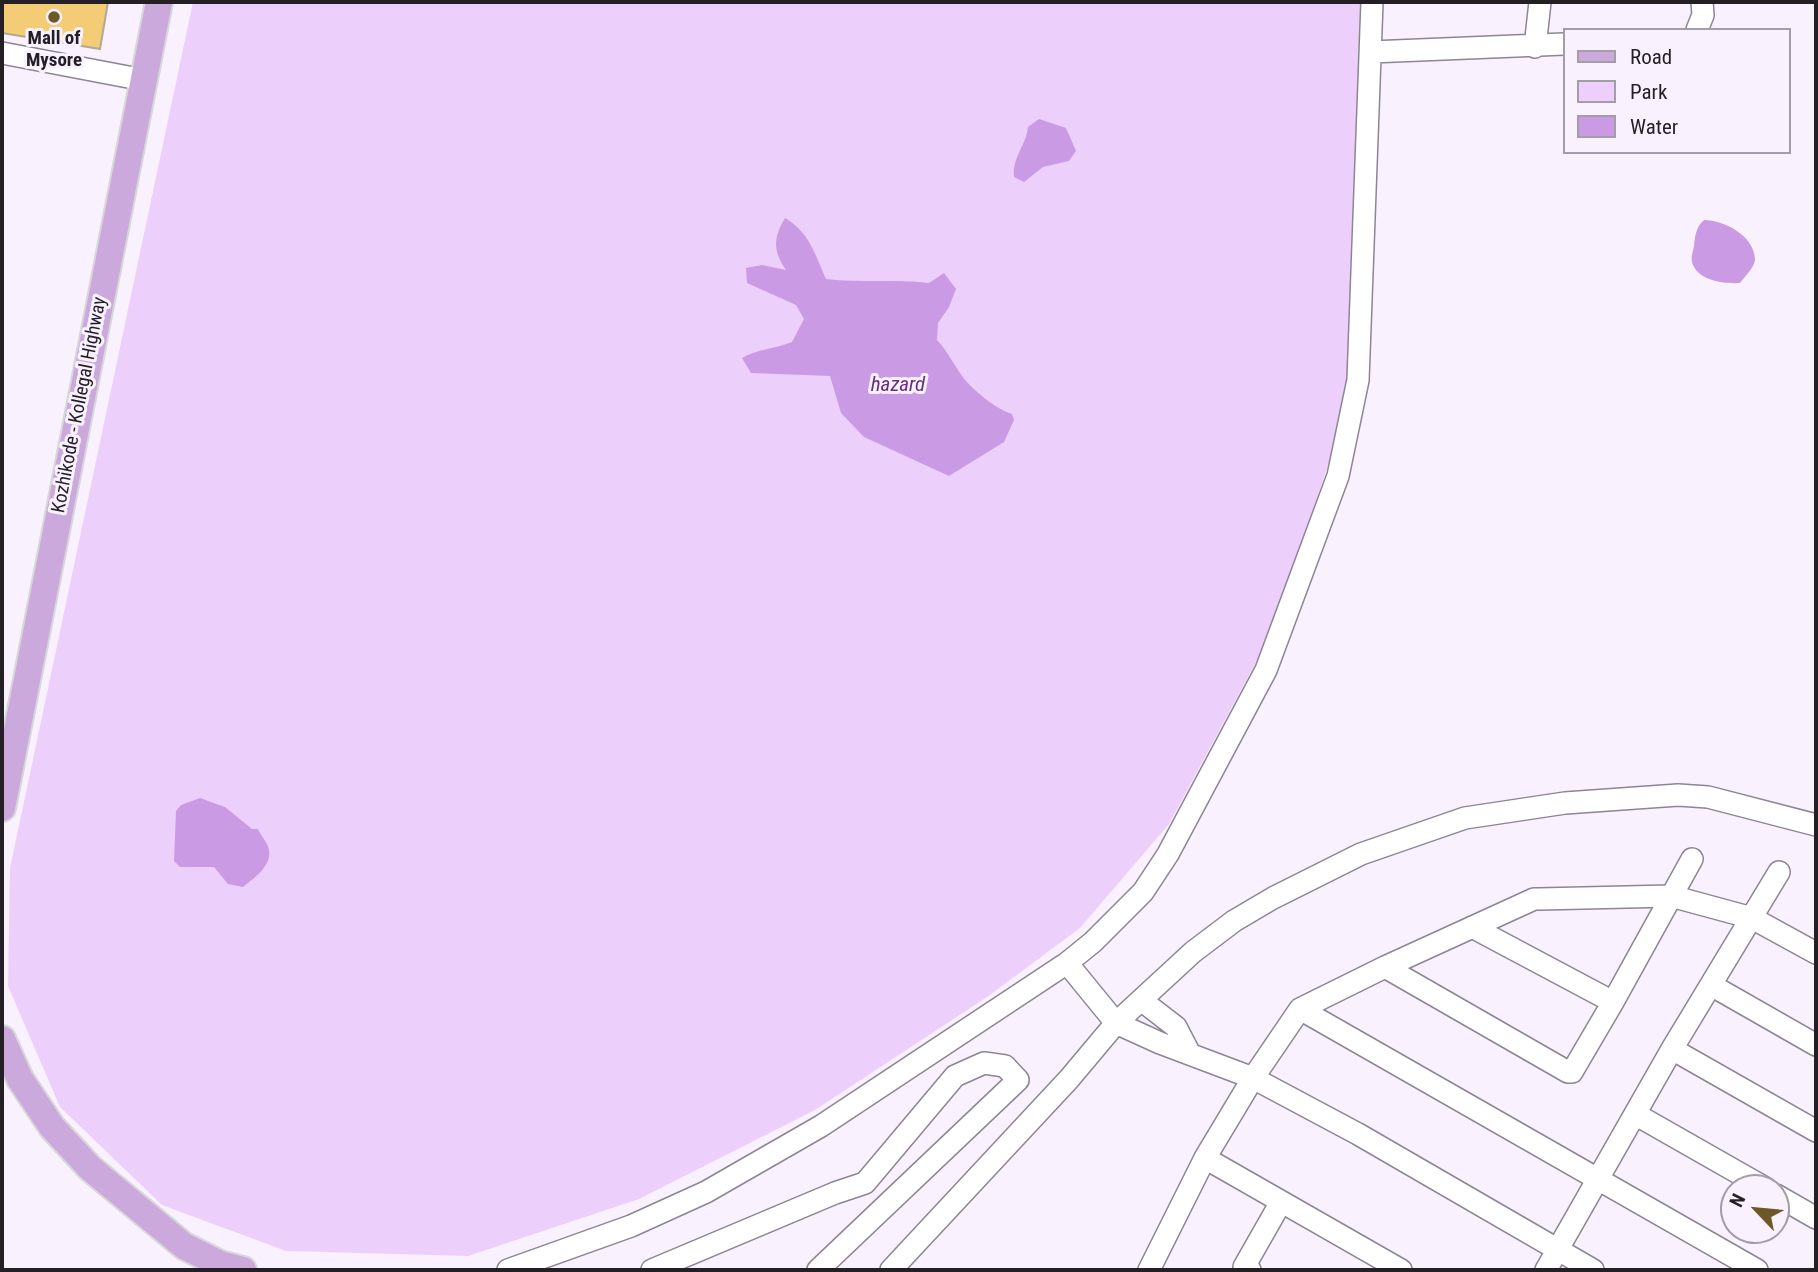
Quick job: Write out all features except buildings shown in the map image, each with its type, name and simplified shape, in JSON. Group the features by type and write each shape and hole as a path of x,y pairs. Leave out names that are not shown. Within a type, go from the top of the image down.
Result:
{"main road":[{"name":"Kozhikode - Kollegal Highway","path":"2,808 159,2"},
{"path":"2,1039 20,1079 52,1127 90,1168 184,1246 220,1264 243,1270"}],"street":[{"path":"508,1270 551,1264 706,1192 821,1126 1067,963 1093,942 1143,891 1168,854 1266,670 1338,475 1358,380 1372,2"},
{"path":"1535,47 1540,2"},
{"path":"1699,28 1703,15 1702,2"},
{"path":"1371,52 1562,44"},
{"path":"2,53 144,80"},
{"path":"891,1270 1069,1079 1116,1023 1193,952 1234,921 1273,898 1361,854 1465,818 1564,803 1678,795 1708,797 1816,825"},
{"path":"1385,967 1568,1072 1573,1071 1692,859"},
{"path":"1546,1270 1672,1049 1779,872"},
{"path":"1149,1270 1205,1158 1253,1078 1300,1009 1385,967 1534,899 1671,897 1752,918 1816,953"},
{"path":"1472,927 1613,1002"},
{"path":"1067,963 1116,1023 1253,1078 1358,1134 1592,1270"},
{"path":"1711,985 1816,1045"},
{"path":"1141,1000 1176,1027 1190,1054"},
{"path":"1300,1009 1757,1270"},
{"path":"1672,1049 1816,1130"},
{"path":"652,1270 865,1182 955,1076 984,1063 1005,1066 1018,1080 818,1270"},
{"path":"1635,1114 1740,1174"},
{"path":"1205,1158 1401,1270"},
{"path":"1246,1269 1281,1202"},
{"path":"1790,1203 1816,1218"}],"green space":[{"path":"193,2 1363,2 1351,397 1272,632 1169,824 1080,928 987,997 815,1110 639,1199 468,1256 286,1251 162,1205 60,1107 8,986 10,868"}],"water":[{"path":"1039,119 1066,128 1076,151 1069,161 1043,167 1024,182 1014,177 1015,163 1028,127"},
{"name":"hazard","path":"785,218 806,237 826,279 929,283 944,273 956,289 949,307 938,323 937,340 971,386 994,405 1012,414 1014,420 1004,442 949,476 864,437 841,413 830,376 751,373 742,358 792,342 804,319 796,305 747,283 746,268 762,265 786,270 776,244"},
{"path":"1704,220 1736,230 1753,250 1755,262 1740,283 1712,280 1695,268 1692,258 1695,235"},
{"path":"200,798 225,807 252,829 258,829 267,845 268,861 257,876 243,887 228,884 214,867 180,867 174,861 176,811 181,805"}],"place":[{"name":"Mall of Mysore","path":"54,17"}]}
